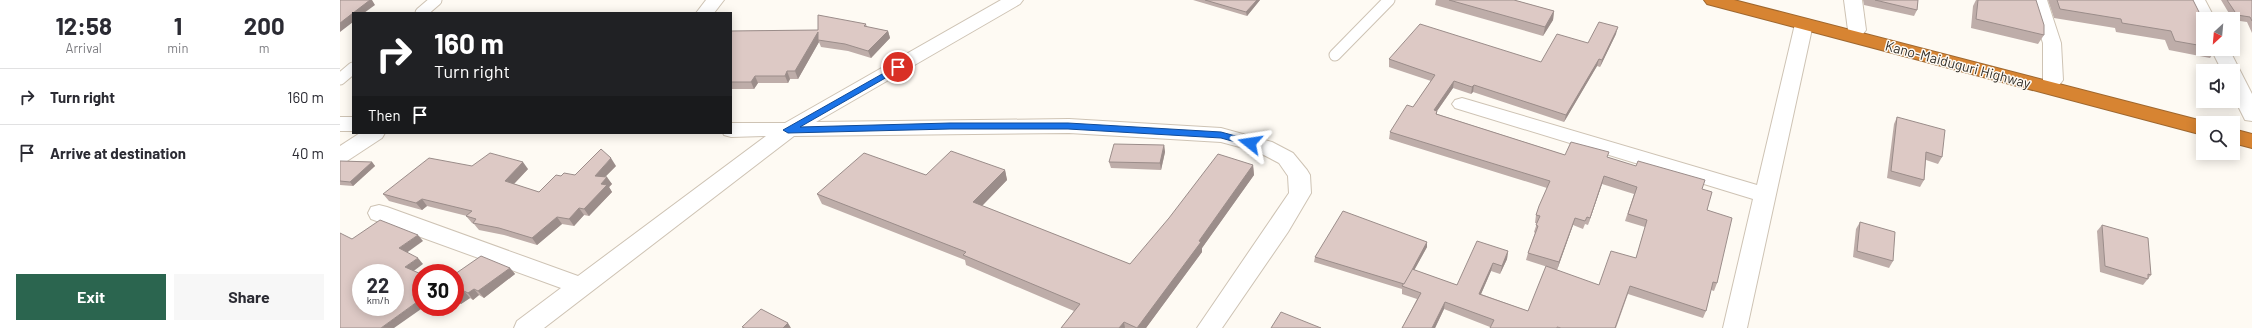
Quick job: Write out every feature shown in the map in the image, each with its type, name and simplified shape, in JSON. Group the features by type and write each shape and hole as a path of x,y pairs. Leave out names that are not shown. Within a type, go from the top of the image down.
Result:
{"highway":[{"name":"Kano-Maiduguri Highway","path":"1713,0 2134,106 2196,118"},
{"name":"Kano-Maiduguri Highway","path":"1743,0 2053,80 2196,126"},
{"path":"2240,128 2252,131"},
{"path":"2240,138 2252,141"}],"street":[{"path":"706,12 715,0"},
{"path":"526,328 788,130 1014,0"},
{"path":"1853,0 1857,30"},
{"path":"2038,0 2052,43 2053,80"},
{"path":"2196,0 2202,12"},
{"path":"1735,328 1804,24"},
{"path":"2240,90 2252,115"},
{"path":"1462,104 1765,195"},
{"path":"340,124 352,124"},
{"path":"732,130 950,126 1068,126 1221,135 1265,147 1286,158 1299,175 1300,193 1280,226 1209,328"},
{"path":"340,156 373,134"},
{"path":"379,214 581,286"}],"lane":[{"path":"421,12 436,0"},
{"path":"1335,56 1389,0"},
{"path":"340,79 352,69"}],"building":[{"path":"340,0 370,0 354,12 352,12 352,14 340,23"},
{"path":"1205,0 1257,0 1246,12"},
{"path":"1449,0 1514,0 1554,11 1545,27"},
{"path":"1875,0 1918,0 1917,10"},
{"path":"1978,0 2036,0 2044,25 2044,35 1976,19"},
{"path":"2057,0 2193,0 2199,12 2196,12 2196,45 2175,41 2171,31 2122,23 2121,19 2060,9"},
{"path":"2227,0 2252,0 2252,21 2250,17 2240,15 2240,12 2235,12"},
{"path":"818,15 866,24 864,26 888,31 868,51 845,44 818,40 818,32 795,71 787,71 785,76 755,76 751,82 732,82 732,31 818,30"},
{"path":"1599,22 1618,27 1602,60 1599,59 1566,115 1474,85 1472,87 1454,81 1434,110 1437,111 1436,114 1565,155 1571,142 1609,152 1607,157 1636,166 1638,161 1705,180 1702,189 1712,192 1707,210 1732,218 1717,283 1713,282 1706,311 1630,286 1615,328 1490,328 1494,320 1445,302 1432,328 1402,328 1421,293 1402,286 1412,269 1457,285 1477,241 1508,251 1502,266 1493,263 1479,294 1528,311 1546,266 1599,285 1611,251 1636,258 1647,220 1628,214 1637,187 1604,176 1590,218 1587,217 1585,221 1575,218 1559,262 1528,253 1538,226 1536,225 1540,216 1536,215 1550,181 1390,132 1407,105 1413,107 1435,75 1389,59 1420,24 1541,62 1557,34 1588,43"},
{"path":"1897,117 1945,130 1942,157 1926,152 1924,180 1891,171"},
{"path":"1114,144 1164,145 1160,163 1109,162"},
{"path":"601,149 611,158 595,176 607,177 601,184 607,185 584,209 579,208 569,219 557,217 532,238 499,228 473,223 476,219 466,216 472,211 422,199 416,203 383,194 429,158 472,166 490,153 523,162 505,181 539,192 556,175 561,176 564,173 575,175"},
{"path":"951,151 1005,170 973,202 1130,264 1169,218 1218,154 1253,165 1199,241 1201,242 1137,328 1124,322 1119,328 1061,328 1080,304 963,255 966,252 817,194 864,153 926,175"},
{"path":"340,161 372,162 350,182 340,181"},
{"path":"1343,211 1427,242 1404,284 1315,257"},
{"path":"380,220 418,235 399,248 418,258 405,267 412,270 412,306 404,311 404,264 352,264 352,316 398,316 381,328 340,328 340,233 352,239"},
{"path":"1860,222 1895,232 1893,261 1857,251"},
{"path":"2102,225 2148,238 2151,275 2148,274 2148,279 2105,266"},
{"path":"481,256 510,268 478,291 474,289 468,293 464,291 464,268"},
{"path":"761,309 788,323 783,328 742,327"},
{"path":"1281,312 1321,328 1271,328"}],"route":[{"path":"898,67 788,130 950,126 1068,126 1221,135 1250,143"}]}
